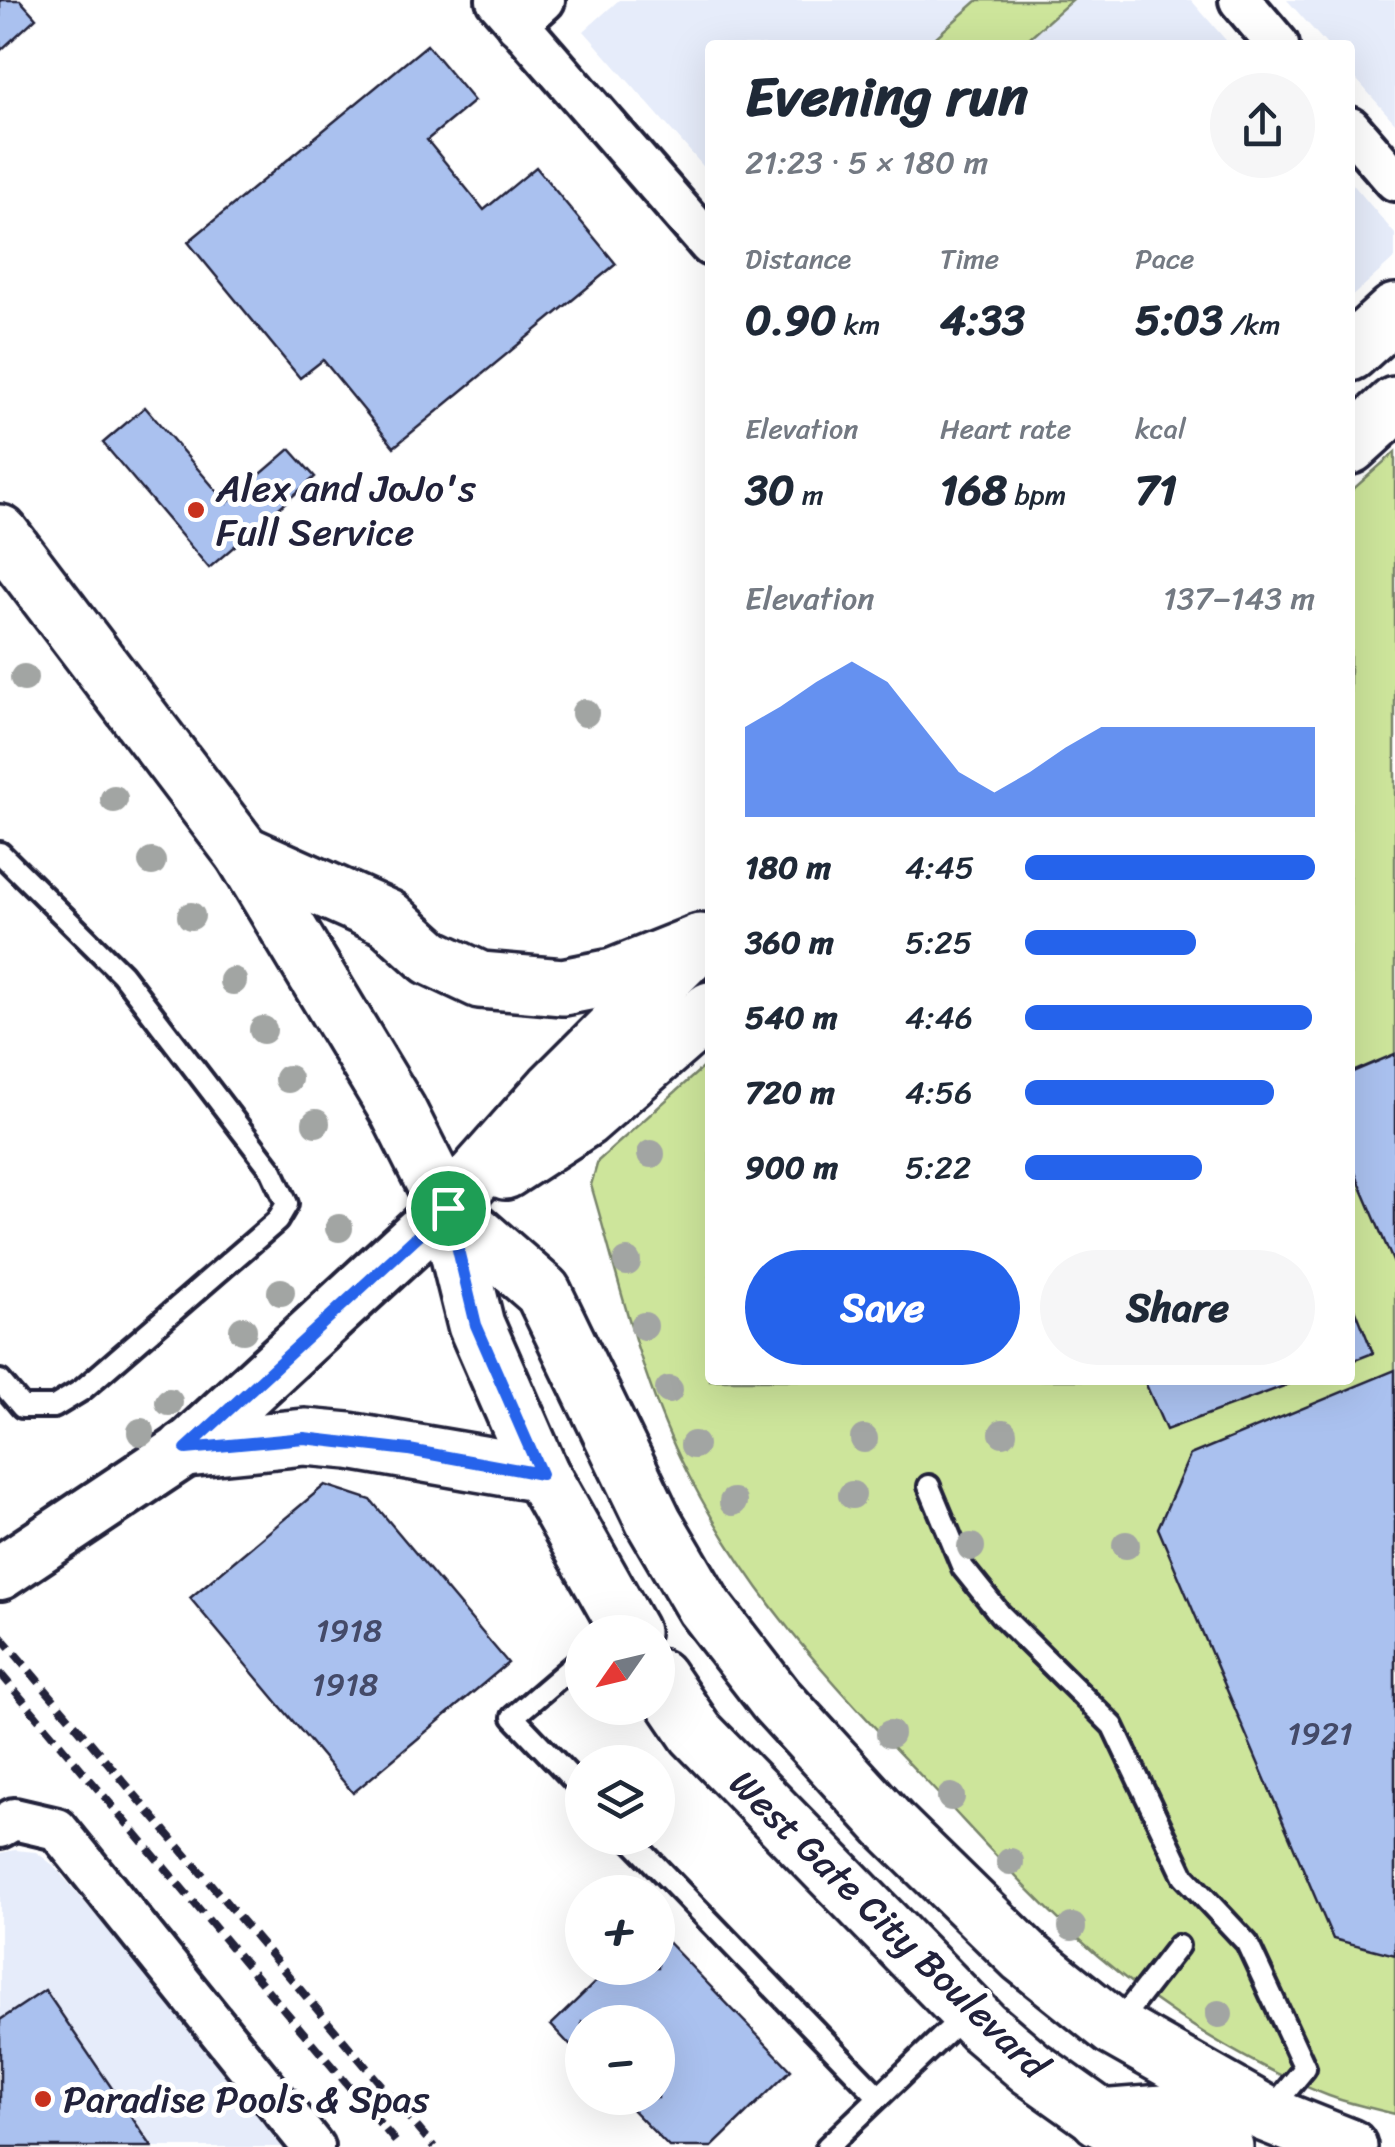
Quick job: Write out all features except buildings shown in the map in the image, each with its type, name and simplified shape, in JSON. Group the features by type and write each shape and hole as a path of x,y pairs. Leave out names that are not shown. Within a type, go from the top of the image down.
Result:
{"main road":[{"path":"1355,348 1395,312"},
{"path":"1355,441 1395,405"},
{"name":"West Gate City Boulevard","path":"0,533 243,853 398,1111 448,1208 476,1325 541,1474 615,1615"},
{"path":"243,853 388,918 431,956 480,980 563,987 613,977 704,937"},
{"path":"448,1208 553,1090 704,937"},
{"path":"448,1208 586,1119 705,1014"},
{"name":"West Gate City Boulevard","path":"448,1208 543,1292 654,1522 704,1608 776,1700 891,1826 1024,1956 1246,2136 1349,2147"},
{"path":"186,1449 270,1440 334,1440 541,1474"},
{"name":"West Gate City Boulevard","path":"675,1702 696,1734 968,2012 1030,2068 1121,2132"},
{"path":"1121,2132 1162,2113 1246,2136"}],"street":[{"path":"1240,0 1274,40"},
{"path":"519,8 705,239"},
{"path":"1355,134 1395,180"},
{"path":"0,1573 186,1449 448,1208"},
{"path":"7,1823 57,1828 313,2147"}],"lane":[{"path":"0,854 122,974 271,1170 286,1204 276,1221 227,1264 104,1371 54,1407 22,1406 0,1381"},
{"path":"928,1486 963,1568 1000,1614 1113,1726 1184,1876 1247,1943 1305,2068 1246,2136"},
{"path":"565,1673 513,1717 565,1771"},
{"path":"645,1855 878,2097"},
{"path":"1114,2028 1178,1946"},
{"path":"827,2147 968,2012"}],"shaded area":[{"path":"619,0 978,0 933,40 705,40 705,168 584,31"},
{"path":"1072,0 1191,0 1226,40 1027,40"},
{"path":"1287,0 1395,0 1395,123 1355,78 1355,40 1323,40"},
{"path":"1355,187 1395,234 1395,258 1355,294"},
{"path":"36,1852 53,1865 292,2147 0,2147 0,1853"}],"green space":[{"path":"978,0 1072,0 1027,40 933,40"},
{"path":"1395,452 1395,2114 1329,2096 1267,2068 1207,2035 1123,1976 1031,1892 822,1669 732,1550 680,1458 641,1358 591,1185 598,1161 705,1065 705,1385 1355,1385 1355,488"}],"railway":[{"path":"0,1636 434,2147"},
{"path":"0,1673 400,2147"}],"place":[{"name":"Alex and JoJo's Full Service","path":"196,510"},
{"name":"Paradise Pools & Spas","path":"43,2099"}],"route":[{"path":"448,1208 476,1325 541,1474 349,1441 304,1438 186,1449 448,1208"}]}
